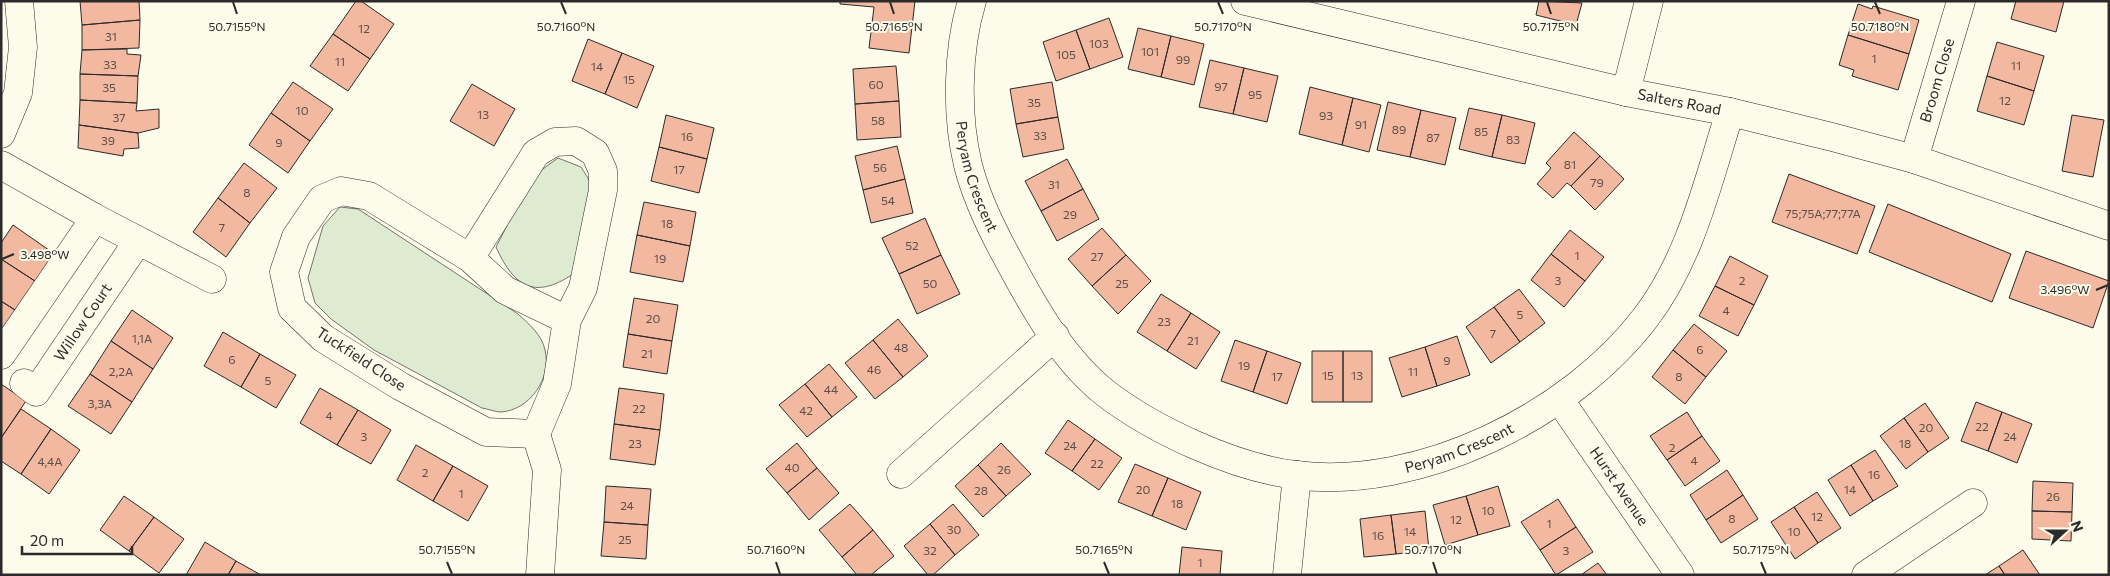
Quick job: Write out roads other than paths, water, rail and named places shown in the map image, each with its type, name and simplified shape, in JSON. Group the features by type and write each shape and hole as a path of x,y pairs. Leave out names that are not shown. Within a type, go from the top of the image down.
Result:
{"street":[{"path":"1,134 18,93 23,47 19,1"},
{"name":"Peryam Crescent","path":"972,1 966,21 961,60 963,132 968,167 994,232 1024,290 1054,336 1076,364 1102,390 1157,427 1263,470 1297,475 1337,477 1379,473 1470,449 1516,427 1559,399 1592,373 1646,317 1668,282 1691,235 1730,112"},
{"name":"Salters Road","path":"1245,1 1626,92 1730,112 1914,159 2109,226"},
{"path":"1626,92 1648,1"},
{"name":"Broom Close","path":"1914,159 1961,1"},
{"path":"470,258 536,153 555,142 576,140 595,153 603,171 603,190 583,288 567,320 557,384 536,434 547,470 540,575"},
{"path":"1,165 95,218 212,279"},
{"name":"Tuckfield Close","path":"536,434 486,432 400,386 323,338 292,308 284,272 296,237 322,199 341,191 369,196 470,258 505,290 567,320"},
{"path":"9,369 95,218"},
{"name":"Willow Court","path":"9,369 36,392 138,241"},
{"path":"901,474 1054,336"},
{"name":"Hurst Avenue","path":"1559,399 1680,575"},
{"path":"1287,575 1297,475"},
{"path":"1866,575 1973,503"}]}
